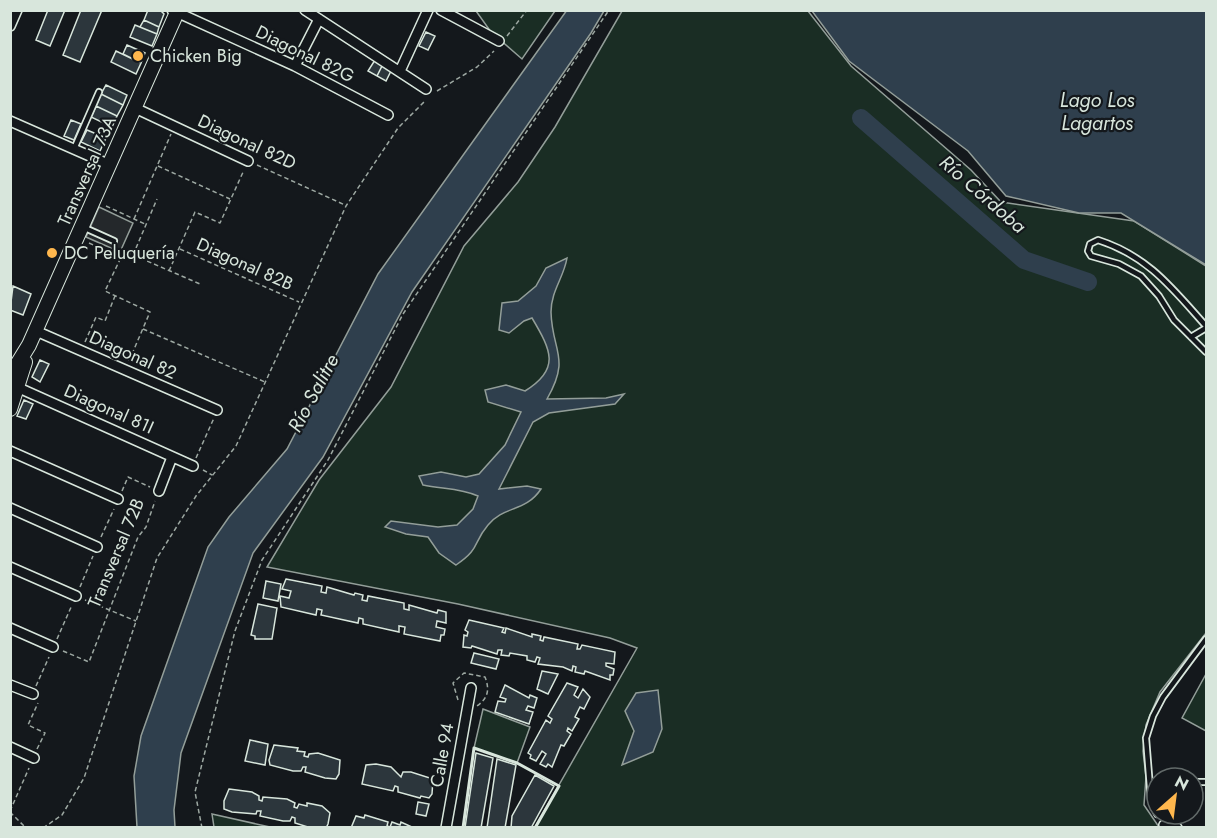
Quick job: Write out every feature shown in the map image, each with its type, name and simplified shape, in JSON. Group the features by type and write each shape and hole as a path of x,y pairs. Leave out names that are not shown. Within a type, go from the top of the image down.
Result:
{"street":[{"path":"10,26 17,10"},
{"path":"305,10 426,89"},
{"path":"400,71 428,10"},
{"path":"441,10 500,42"},
{"name":"Diagonal 82G","path":"176,11 295,66 388,115"},
{"name":"Transversal 73A","path":"10,376 36,331 176,11"},
{"path":"295,66 319,19"},
{"name":"Diagonal 82D","path":"135,108 248,161"},
{"path":"10,121 24,133 74,149 110,165"},
{"name":"Diagonal 82","path":"36,331 217,410"},
{"name":"Transversal 73A","path":"10,409 29,345"},
{"name":"Diagonal 81I","path":"15,386 193,466"},
{"path":"10,451 118,499"},
{"name":"Transversal 72B","path":"159,491 172,456"},
{"path":"10,508 97,547"},
{"path":"10,567 76,596"},
{"path":"10,628 53,646"},
{"path":"10,685 33,694"},
{"name":"Calle 94","path":"446,828 471,688"},
{"path":"10,747 34,758"}],"lane":[{"path":"74,149 99,92"},
{"path":"80,232 114,242"},
{"path":"1191,338 1206,327 1158,273 1141,259 1121,248 1098,240 1090,243 1088,251 1090,256 1119,264 1141,276 1191,338 1206,352"},
{"path":"1149,766 1146,738 1153,716 1179,675 1206,639"}],"path":[{"path":"500,42 527,10"},
{"path":"202,828 195,792 235,630 262,560 328,460 403,314 609,10"},
{"path":"43,828 62,815 84,778 157,558 196,496 236,446 346,206 399,128 432,93 477,67 493,51"},
{"path":"134,219 174,126"},
{"path":"169,271 195,212 220,223 248,161"},
{"name":"Diagonal 82D","path":"248,161 346,206"},
{"path":"157,166 231,199"},
{"path":"133,255 157,199"},
{"path":"94,200 146,225"},
{"path":"80,232 121,258"},
{"name":"Diagonal 82B","path":"180,248 300,303"},
{"path":"125,370 150,312 105,291 124,252 200,284"},
{"path":"81,351 96,317 105,321 115,296"},
{"path":"143,328 266,382"},
{"path":"213,475 193,466 217,410"},
{"path":"128,477 159,491"},
{"name":"Transversal 72B","path":"53,646 89,662 138,537 146,527 159,491"},
{"path":"76,596 136,621"},
{"path":"10,812 26,828"}],"green space":[{"path":"476,11 555,11 522,59 491,32"},
{"path":"622,11 808,11 851,66 971,170 1001,202 1134,221 1206,266 1206,633 1160,692 1146,725 1143,751 1145,826 1159,827 535,827 637,648 610,638 458,604 267,567 319,480 391,387 464,246 518,182 555,127"},
{"path":"1206,674 1206,731 1182,718"},
{"path":"483,709 530,727 517,763 474,748"},
{"path":"212,814 270,827 214,827"}],"shaded area":[{"path":"99,207 133,223 120,252 86,237"}],"water":[{"path":"567,10 604,11 412,292 323,457 253,553 181,753 174,810 175,827 137,827 134,776 141,736 208,547 229,517 287,449 378,274"},
{"name":"Lago Los Lagartos","path":"812,11 1206,11 1206,265 1121,213 1079,213 1006,196 968,151 849,61"},
{"path":"567,258 552,304 552,326 559,364 554,385 547,399 606,398 624,394 615,404 549,413 533,422 499,489 527,486 541,489 528,502 494,519 483,531 473,550 456,565 439,553 428,537 406,534 385,527 391,521 438,527 457,525 473,509 478,496 458,490 423,485 419,476 441,472 466,477 479,474 505,445 521,412 488,402 485,390 506,385 525,391 544,375 549,358 548,349 532,318 524,321 509,333 499,330 502,303 518,301 536,286 546,268"},
{"path":"658,690 662,729 653,752 622,765 634,731 625,711 636,693"}],"building":[{"path":"48,10 65,10 50,46 36,40"},
{"path":"81,10 102,10 80,62 63,55"},
{"path":"148,10 160,10 164,14 159,27 144,20"},
{"path":"144,20 159,27 157,34 140,27"},
{"path":"135,25 157,34 152,46 130,37"},
{"path":"426,32 435,36 428,50 419,46"},
{"path":"127,45 145,53 141,63 123,54"},
{"path":"116,51 141,63 136,74 111,62"},
{"path":"375,60 383,64 377,76 368,71"},
{"path":"383,64 392,69 386,81 377,76"},
{"path":"106,85 127,95 123,105 101,94"},
{"path":"101,94 123,105 117,116 96,106"},
{"path":"96,106 117,116 112,127 91,117"},
{"path":"71,120 81,124 74,140 64,136"},
{"path":"87,130 106,138 100,151 81,142"},
{"path":"13,286 31,294 23,315 10,310"},
{"path":"40,360 49,364 40,382 32,377"},
{"path":"24,400 33,404 26,419 17,416"},
{"path":"286,579 322,586 321,592 326,593 327,587 354,595 355,593 363,595 362,600 367,601 368,596 404,603 404,609 409,610 409,605 437,613 438,610 446,612 446,623 437,621 436,627 445,629 444,635 441,635 440,641 404,634 405,627 399,626 399,632 363,624 363,619 359,618 358,623 321,615 322,610 317,609 316,615 281,607 280,596 289,598 291,591 282,589"},
{"path":"266,581 281,584 278,601 263,598"},
{"path":"258,604 277,608 272,639 255,639 255,636 251,635"},
{"path":"469,620 504,628 502,632 505,633 506,628 532,637 532,634 541,636 540,640 543,641 544,637 578,644 577,649 580,649 582,645 615,652 614,664 606,663 606,666 614,669 613,675 610,675 610,680 585,671 584,674 575,672 576,667 573,666 572,671 563,667 538,664 540,658 537,657 535,662 527,660 527,656 510,653 509,656 501,655 502,650 498,650 497,654 472,646 471,648 463,647"},
{"path":"474,653 499,659 496,669 471,663"},
{"path":"542,671 558,674 548,694 537,689"},
{"path":"567,683 578,687 574,695 578,698 583,689 590,697 584,709 580,707 575,717 579,719 572,731 568,728 567,731 571,734 564,746 561,745 552,767 548,764 546,767 540,764 546,754 542,751 536,761 530,758 531,755 528,753 546,720 550,723 552,719 548,716"},
{"path":"505,685 529,698 530,695 537,698 534,708 528,706 526,710 533,712 529,724 495,712 498,701 505,702 506,699 500,697"},
{"path":"250,740 268,744 265,765 245,761"},
{"path":"274,745 298,748 297,751 305,752 304,756 308,757 309,754 318,753 340,760 339,774 336,779 325,778 305,772 306,767 303,767 301,771 293,771 270,765 269,760"},
{"path":"476,753 493,758 481,828 465,828"},
{"path":"497,759 516,765 505,828 487,828"},
{"path":"366,765 391,767 401,777 403,772 411,772 433,779 432,794 429,798 421,796 420,798 398,792 398,787 395,786 393,791 362,784"},
{"path":"535,775 554,786 531,828 511,828 512,816"},
{"path":"229,789 252,792 262,801 263,797 287,799 295,803 294,807 297,808 299,804 307,806 307,803 322,806 330,813 328,824 326,828 311,828 295,823 295,818 292,817 290,821 283,821 260,816 261,811 257,811 256,814 232,812 224,809 224,801"},
{"path":"418,802 429,804 426,816 416,814"},
{"path":"365,815 388,822 387,826 390,827 392,822 400,825 401,822 414,828 351,828 356,816 364,818"}],"waterway":[{"name":"Río Córdoba","path":"861,118 1024,260 1088,282"}],"wall":[{"path":"463,828 474,748 517,763 559,786 535,828"}],"place":[{"name":"Chicken Big","path":"138,56"},
{"name":"DC Peluquería","path":"52,253"}],"water label":[{"name":"Río Salitre","path":"313,393"}]}
